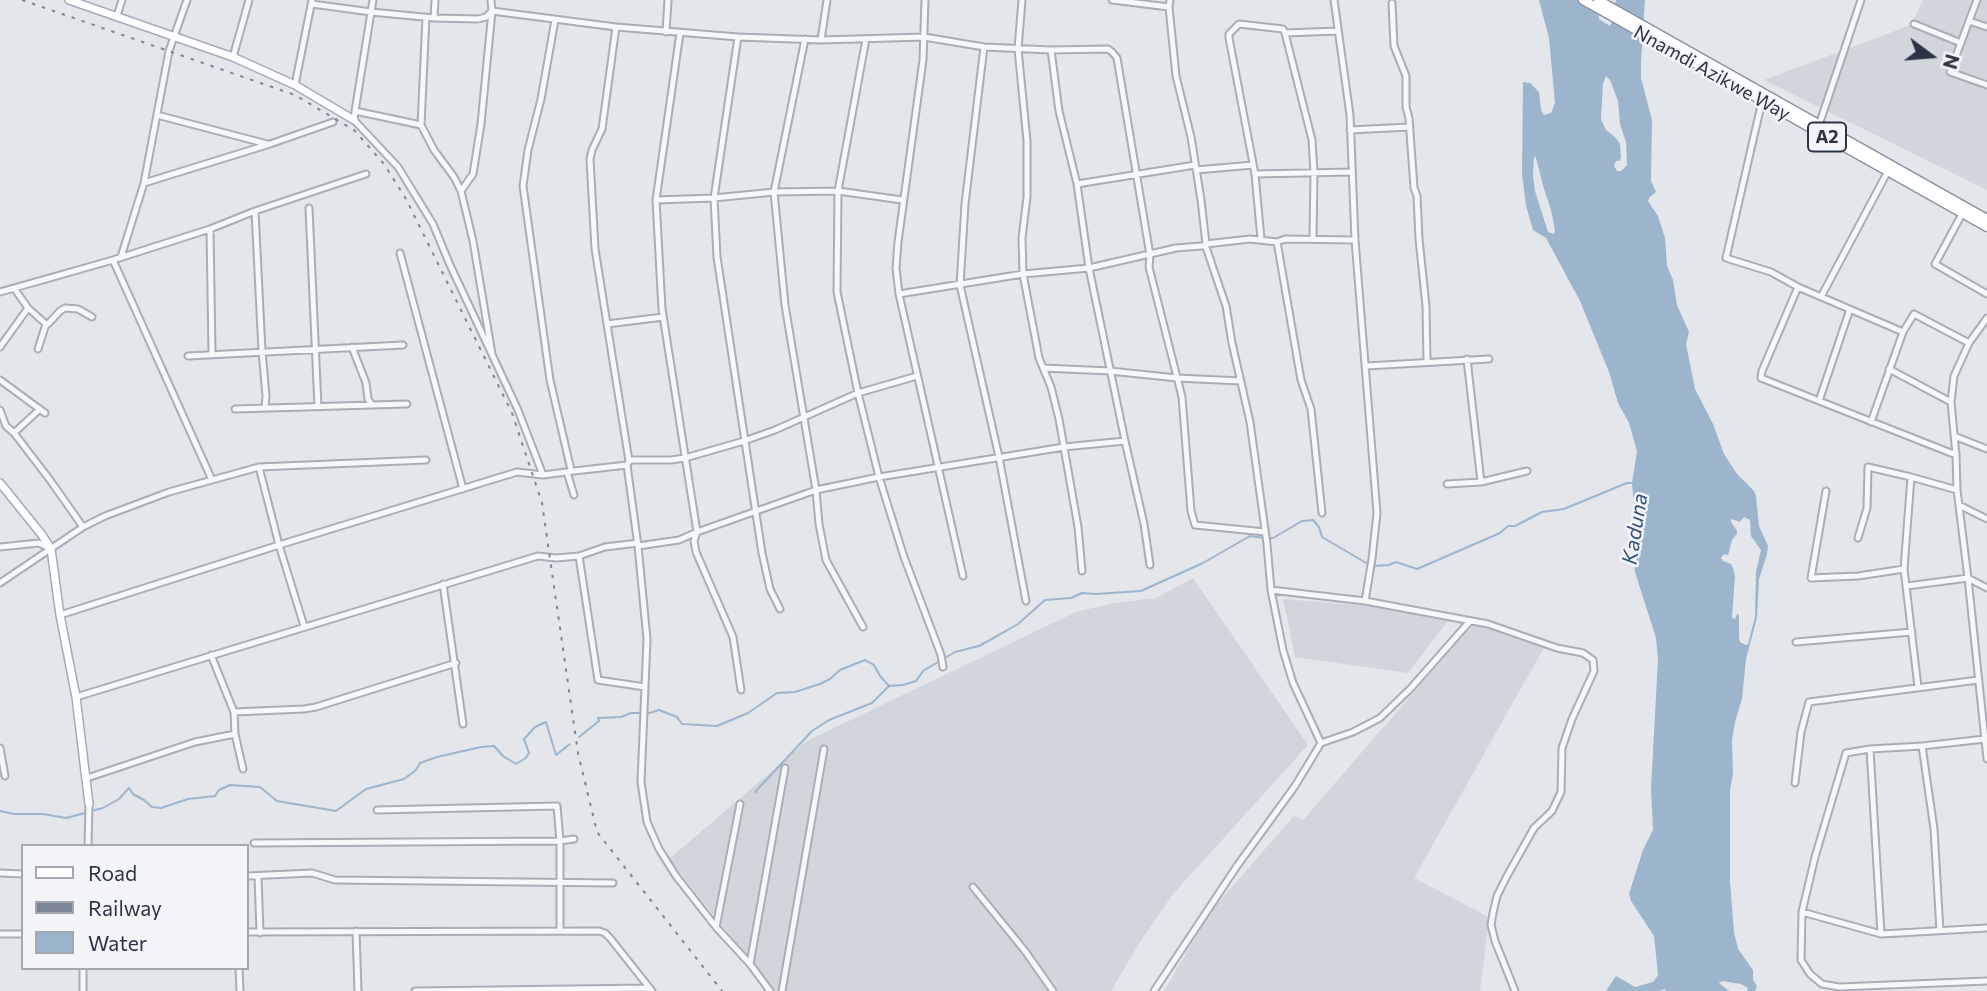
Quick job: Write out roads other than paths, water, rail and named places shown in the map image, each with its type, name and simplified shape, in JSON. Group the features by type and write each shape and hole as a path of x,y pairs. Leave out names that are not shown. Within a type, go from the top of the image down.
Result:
{"highway":[{"name":"Nnamdi Azikwe Way","path":"1583,0 1819,125 1987,219"},
{"name":"Nnamdi Azikwe Way","path":"1598,0 1762,101 1987,227"}],"main road":[{"path":"69,0 233,57 354,116"},
{"path":"0,484 42,534 51,549 60,615 76,697 89,804"}],"street":[{"path":"117,16 122,0"},
{"path":"121,257 144,183 169,51 187,0"},
{"path":"233,57 249,0"},
{"path":"354,116 373,0"},
{"path":"434,18 435,0"},
{"path":"461,191 473,174 481,124 491,0"},
{"path":"666,32 668,0"},
{"path":"821,40 827,0"},
{"path":"925,0 923,60 902,200 896,268 899,295 963,576"},
{"path":"1022,0 1018,49 1027,141 1023,274 1039,358 1051,387 1064,447 1078,527 1082,571"},
{"path":"1112,0 1169,3 1176,76 1191,137 1205,245 1226,306 1250,422 1271,590 1283,650 1293,682 1321,743"},
{"path":"1334,0 1348,93 1355,240 1377,513 1365,601"},
{"path":"1819,125 1861,0"},
{"path":"1977,0 1950,72 1987,85"},
{"path":"295,85 312,2 426,18 478,19 486,17 492,11"},
{"path":"1392,3 1394,46 1406,76 1405,107 1426,306 1427,362"},
{"path":"492,11 616,27 738,37 821,40 923,37 985,47 1108,49 1115,54 1150,255 1149,267 1182,397 1191,511 1195,525 1265,532"},
{"path":"426,18 421,125 461,191 473,241 492,354"},
{"path":"555,20 523,186 550,380 569,466 574,471"},
{"path":"1969,21 1987,27"},
{"path":"1261,239 1255,174 1229,34 1239,24 1283,29 1285,33 1312,140 1313,239"},
{"path":"1914,24 1961,43"},
{"path":"616,27 602,128 590,159 595,249 628,463 647,639 641,782 647,822 659,849 676,876 716,927 750,964 769,991"},
{"path":"1285,33 1338,31"},
{"path":"680,33 656,200 663,317 697,532 694,541 696,552 733,637 741,690"},
{"path":"738,37 714,198 717,257 755,512 770,589 780,609"},
{"path":"805,39 774,192 785,305 826,560 863,627"},
{"path":"866,39 838,191 837,292 879,477 943,667"},
{"path":"985,47 965,204 960,285 999,457 1026,601"},
{"path":"1051,50 1059,111 1077,184 1089,268 1144,524 1150,565"},
{"path":"1762,101 1726,258 1771,272 1798,287 1822,295 1903,332"},
{"path":"157,115 270,144"},
{"path":"354,116 421,125"},
{"path":"354,116 398,167 433,224 543,475"},
{"path":"144,183 333,122"},
{"path":"1350,130 1409,127"},
{"path":"1077,184 1196,167 1253,165"},
{"path":"1822,295 1888,171"},
{"path":"1255,174 1352,172"},
{"path":"0,292 113,260 366,174"},
{"path":"656,200 774,192 838,191 902,200"},
{"path":"309,208 318,407"},
{"path":"255,211 265,408"},
{"path":"1962,214 1935,264 1987,294"},
{"path":"209,229 212,354"},
{"path":"899,295 1023,274 1089,268 1225,240 1355,240"},
{"path":"1277,242 1301,380 1311,409 1322,513"},
{"path":"400,253 463,489"},
{"path":"113,260 212,480"},
{"path":"1798,287 1761,378 1956,455"},
{"path":"14,288 28,308 46,324"},
{"path":"0,347 28,308"},
{"path":"38,349 46,324 60,311 78,309 92,317"},
{"path":"1819,401 1850,309"},
{"path":"1871,422 1903,332 1914,314 1969,344"},
{"path":"607,324 663,317"},
{"path":"1987,318 1969,344 1954,376 1951,401 1957,491 1987,759"},
{"path":"188,356 403,345"},
{"path":"352,347 372,405"},
{"path":"1467,359 1480,482"},
{"path":"1366,366 1489,359"},
{"path":"1043,368 1241,381"},
{"path":"1889,369 1951,401"},
{"path":"60,615 517,472 543,475 685,458 744,441 858,393 917,376"},
{"path":"0,380 42,411 14,433"},
{"path":"234,409 407,404"},
{"path":"0,410 6,426 14,433 83,527"},
{"path":"1954,436 1987,449"},
{"path":"76,697 538,556 579,556 605,547 679,540 816,490 879,477 1064,447 1125,441"},
{"path":"0,583 83,527 169,492 259,467 426,460"},
{"path":"259,467 304,626"},
{"path":"1858,538 1867,508 1868,467 1957,491"},
{"path":"1447,484 1480,482 1527,471"},
{"path":"567,472 574,495"},
{"path":"1911,478 1904,569 1917,687"},
{"path":"1826,491 1811,578 1858,576 1904,569"},
{"path":"1959,505 1987,519"},
{"path":"0,547 39,543 51,549"},
{"path":"579,556 598,680 645,687"},
{"path":"1907,586 1968,578 1987,588"},
{"path":"443,584 463,724"},
{"path":"1271,590 1365,601 1488,624 1557,648 1583,653 1593,660 1594,671 1562,748 1560,792 1552,811 1534,828 1517,857 1495,905 1491,925 1516,991"},
{"path":"1154,991 1237,866 1295,786 1321,743 1353,732 1380,718 1411,688 1470,621"},
{"path":"1796,642 1912,632"},
{"path":"211,655 234,712 235,734 243,769"},
{"path":"234,712 316,707 456,663"},
{"path":"1796,783 1801,732 1809,702 1978,680"},
{"path":"87,778 195,742 235,734"},
{"path":"1985,739 1846,753 1842,759 1802,912 1801,960 1810,974 1822,985 1839,987 1987,981"},
{"path":"1922,746 1934,829 1940,931"},
{"path":"0,748 5,776"},
{"path":"782,991 824,748"},
{"path":"1870,749 1881,934"},
{"path":"750,964 785,768"},
{"path":"88,844 89,804"},
{"path":"716,927 740,804"},
{"path":"377,810 557,806 560,841 560,930"},
{"path":"254,843 574,839"},
{"path":"0,873 21,874"},
{"path":"248,876 312,873 335,880 613,883"},
{"path":"258,876 260,933"},
{"path":"973,887 1025,951 1053,991"},
{"path":"1802,912 1881,934 1987,928"},
{"path":"356,931 358,991"},
{"path":"248,932 599,931 605,933 651,989"},
{"path":"0,934 21,934"},
{"path":"83,970 83,991"},
{"path":"239,970 240,991"},
{"path":"415,991 651,989"}],"water":[{"path":"1539,0 1598,0 1599,19 1610,26 1616,0 1645,0 1641,78 1652,120 1651,181 1656,192 1648,201 1658,216 1665,238 1667,266 1673,280 1677,305 1689,332 1686,344 1695,389 1713,424 1724,454 1737,474 1754,491 1759,526 1768,546 1759,579 1757,618 1746,659 1742,699 1732,740 1733,774 1730,790 1730,881 1734,932 1738,949 1753,970 1757,987 1755,991 1747,991 1748,988 1741,984 1722,981 1719,983 1729,991 1606,991 1616,976 1635,987 1653,982 1658,975 1654,936 1629,894 1643,850 1653,830 1651,789 1658,659 1656,638 1635,572 1637,540 1632,483 1637,451 1629,423 1618,403 1609,372 1580,301 1546,238 1533,230 1526,206 1522,174 1523,82 1530,83 1539,92 1544,115 1551,113 1555,103 1549,38","holes":["1606,76 1618,101 1620,124 1626,142 1627,165 1621,171 1617,171 1614,166 1621,158 1620,144 1606,130 1601,119","1534,156 1551,210 1554,234 1548,232 1533,176","1744,517 1750,520 1751,536 1761,550 1756,572 1755,617 1746,645 1740,642 1739,638 1739,615 1737,614 1735,619 1732,618 1735,575 1733,568 1721,558 1724,554 1728,555 1732,540 1737,534 1731,519 1740,522"]}],"waterway":[{"name":"Kaduna","path":"1373,566 1396,562 1417,569 1542,512 1564,509 1632,483"},
{"path":"1269,538 1302,521 1313,520 1322,537 1368,564"},
{"path":"945,658 955,652 979,646 1018,624 1045,600 1071,598 1082,593 1141,591 1203,563 1250,536 1264,538"},
{"path":"646,714 659,710 677,717 682,724 717,726 748,713 777,693 795,692 820,684 840,670 865,660 874,665 889,686 916,681 923,671 940,661"},
{"path":"755,792 812,731 829,720 872,703 889,686"},
{"path":"579,737 599,721 598,718 641,713"},
{"path":"91,811 119,799 129,788 152,807 161,808 188,799 215,796 219,790 230,785 260,787 277,801 336,811 366,789 404,779 416,770 420,763 437,757 494,746 516,764 529,753 524,739 535,727 546,722 556,755 570,744"},
{"path":"0,811 66,818 85,813"}],"railway":[{"path":"22,0 295,95 354,130 384,164 406,199 512,413 542,503 578,753 597,832 722,991"}]}
